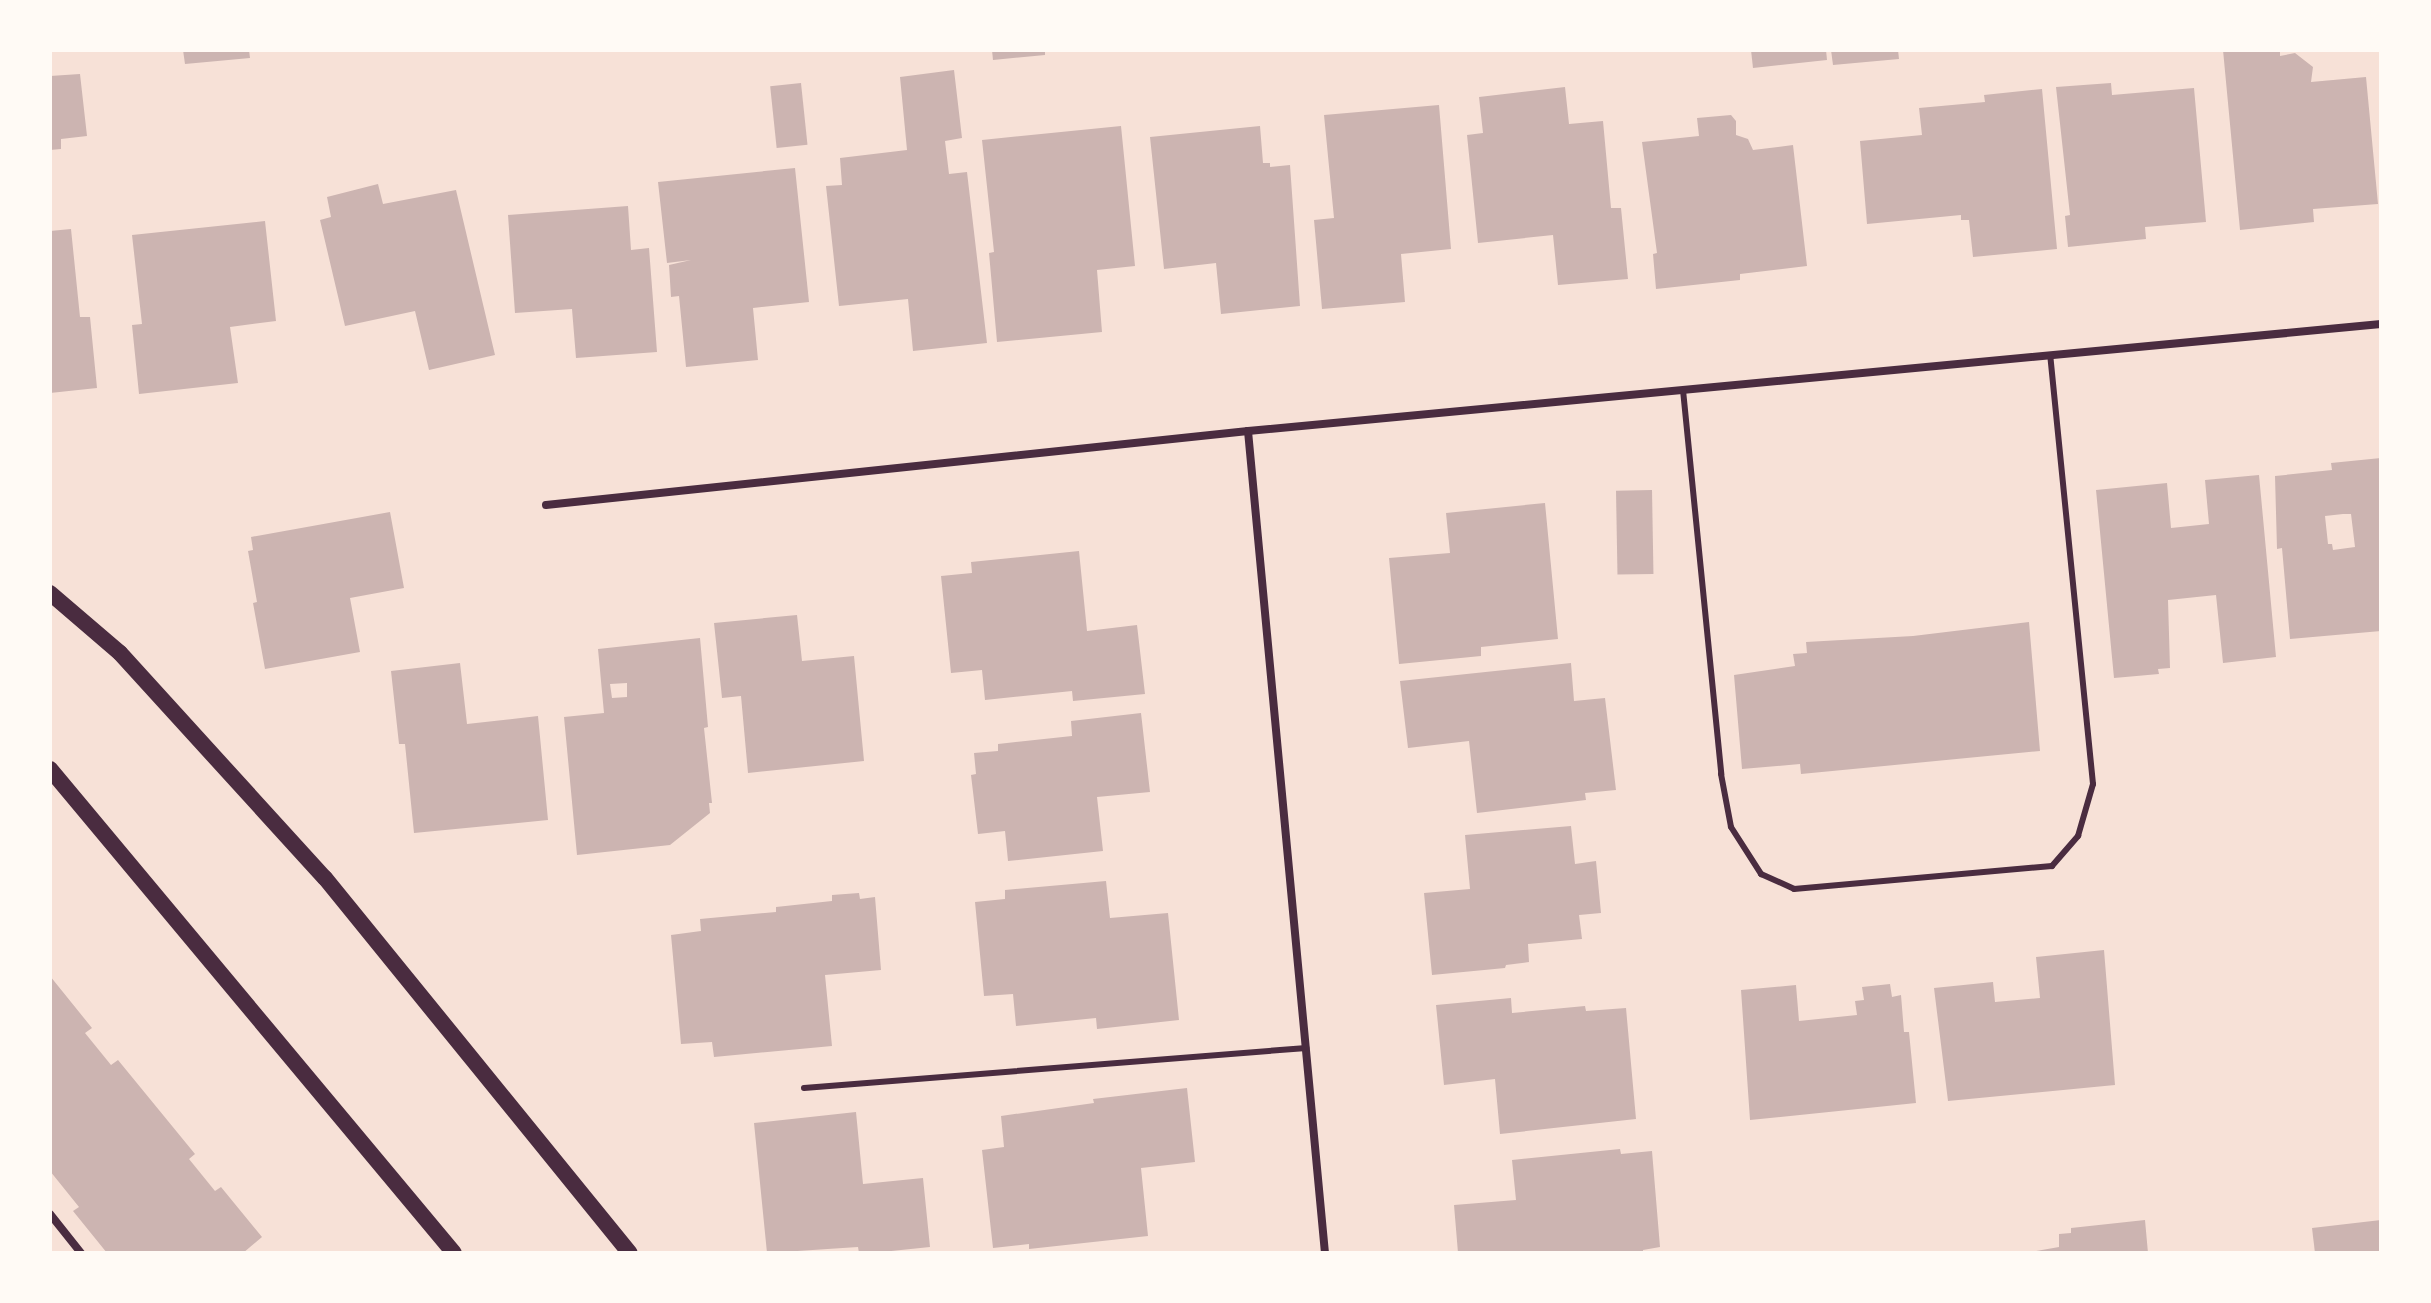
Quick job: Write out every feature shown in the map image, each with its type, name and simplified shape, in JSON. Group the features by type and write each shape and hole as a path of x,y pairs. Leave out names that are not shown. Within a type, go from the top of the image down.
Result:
{"main road":[{"path":"50,593 120,653 325,878 630,1253"},
{"path":"50,769 453,1252"}],"street":[{"path":"546,505 1248,431 2381,324"},
{"path":"1248,431 1325,1253"},
{"path":"50,1214 81,1253"}],"lane":[{"path":"1683,390 1721,774 1731,827 1761,874 1794,889 2052,866 2078,836 2093,784 2050,355"},
{"path":"804,1088 1306,1048"}],"building":[{"path":"183,50 249,50 250,58 185,64"},
{"path":"992,50 1045,50 1045,55 993,60"},
{"path":"1751,50 1826,50 1827,60 1753,68"},
{"path":"1831,50 1898,50 1899,59 1833,65"},
{"path":"2223,50 2280,50 2280,56 2295,53 2313,67 2311,82 2366,77 2378,204 2313,209 2314,222 2240,230"},
{"path":"954,70 962,138 945,141 949,174 967,172 987,343 913,351 908,299 839,306 826,186 842,185 840,158 907,150 900,77"},
{"path":"80,74 87,136 61,139 61,149 50,150 50,76"},
{"path":"801,83 807,145 777,148 770,86"},
{"path":"2111,83 2112,95 2194,88 2206,222 2145,227 2146,239 2068,247 2065,216 2070,215 2056,87"},
{"path":"1565,87 1569,124 1603,121 1611,208 1621,208 1628,279 1558,285 1553,235 1478,243 1467,135 1483,133 1479,97"},
{"path":"2042,89 2057,249 1973,257 1969,220 1961,220 1961,215 1867,224 1860,141 1922,135 1919,108 1985,102 1984,95"},
{"path":"1439,105 1451,249 1401,254 1405,302 1322,309 1314,220 1334,218 1324,115"},
{"path":"1731,115 1736,121 1736,135 1748,139 1753,150 1793,145 1807,266 1740,274 1740,280 1656,289 1653,254 1657,253 1642,142 1699,136 1697,118"},
{"path":"1121,126 1135,266 1097,270 1102,332 997,342 989,253 994,252 982,140"},
{"path":"1260,126 1263,163 1270,163 1270,167 1290,165 1300,306 1221,314 1216,263 1164,269 1150,137"},
{"path":"795,168 809,302 753,308 758,360 686,367 679,296 671,297 669,265 691,260 667,263 658,182"},
{"path":"378,184 383,204 456,190 495,355 429,370 415,311 345,326 320,220 331,217 327,197"},
{"path":"628,206 631,250 649,248 657,352 576,358 572,309 515,313 508,215"},
{"path":"265,221 276,321 230,327 238,383 139,394 132,325 142,324 132,235"},
{"path":"71,229 80,317 90,317 97,388 50,393 50,231"},
{"path":"2381,458 2381,631 2290,639 2282,548 2277,549 2275,476 2332,470 2331,463","holes":["2351,514 2355,547 2333,550 2332,544 2328,544 2325,516"]},
{"path":"2259,475 2276,657 2223,663 2216,595 2168,600 2170,668 2158,669 2159,674 2114,678 2096,490 2167,483 2171,528 2209,524 2205,480"},
{"path":"1652,490 1653,574 1617,575 1616,491"},
{"path":"1545,503 1558,639 1481,647 1481,656 1399,664 1389,558 1450,553 1446,513"},
{"path":"390,512 404,588 350,598 360,652 265,669 253,603 257,602 248,551 253,550 251,537"},
{"path":"1079,551 1087,631 1137,625 1145,694 1073,701 1072,691 985,700 982,670 951,673 941,576 972,573 971,562"},
{"path":"797,615 802,661 854,656 864,761 748,773 741,696 722,698 714,623"},
{"path":"2029,622 2040,751 1801,774 1800,764 1742,769 1734,675 1795,666 1793,654 1807,653 1806,642 1913,636"},
{"path":"700,638 708,727 704,728 712,803 709,803 710,813 670,845 577,855 564,717 604,713 598,649","holes":["627,683 627,697 612,698 610,684"]},
{"path":"460,663 467,724 538,716 548,820 414,833 405,744 399,744 391,671"},
{"path":"1571,663 1574,701 1605,698 1616,790 1585,793 1586,800 1477,813 1469,741 1408,748 1400,681"},
{"path":"1141,713 1150,792 1097,797 1103,851 1008,861 1005,831 978,834 971,775 976,774 974,753 998,751 998,744 1072,736 1071,721"},
{"path":"1571,826 1575,864 1596,861 1601,913 1579,915 1582,939 1528,944 1529,962 1506,965 1505,968 1432,975 1424,893 1470,889 1465,835"},
{"path":"1106,881 1110,918 1168,913 1179,1020 1097,1029 1096,1018 1016,1026 1013,994 984,996 975,902 1005,899 1005,890"},
{"path":"859,893 860,899 875,897 881,970 825,975 832,1046 714,1057 712,1042 681,1044 671,935 701,931 700,919 776,912 776,907 832,901 832,895"},
{"path":"2104,950 2115,1085 1948,1101 1934,988 1993,982 1995,1002 2040,998 2036,957"},
{"path":"50,976 92,1028 85,1033 111,1065 118,1060 195,1154 189,1159 215,1191 221,1187 262,1237 243,1253 107,1253 73,1211 79,1207 50,1171"},
{"path":"1890,984 1892,997 1901,995 1904,1032 1909,1032 1916,1103 1750,1120 1741,990 1796,985 1799,1021 1857,1015 1855,1001 1864,1000 1862,987"},
{"path":"1511,998 1512,1013 1585,1006 1586,1011 1626,1008 1636,1119 1500,1134 1495,1079 1444,1085 1436,1005"},
{"path":"1187,1088 1195,1162 1141,1168 1148,1236 1029,1249 1029,1244 993,1248 982,1150 1004,1147 1001,1116 1094,1103 1093,1099"},
{"path":"856,1112 863,1184 923,1178 930,1247 872,1253 859,1253 858,1247 767,1253 754,1123"},
{"path":"1620,1149 1621,1154 1652,1151 1660,1247 1643,1250 1643,1253 1458,1253 1454,1205 1516,1200 1512,1160"},
{"path":"2145,1220 2148,1253 2025,1253 2059,1247 2059,1234 2071,1233 2071,1228"},
{"path":"2381,1220 2381,1253 2315,1253 2312,1228"}]}
